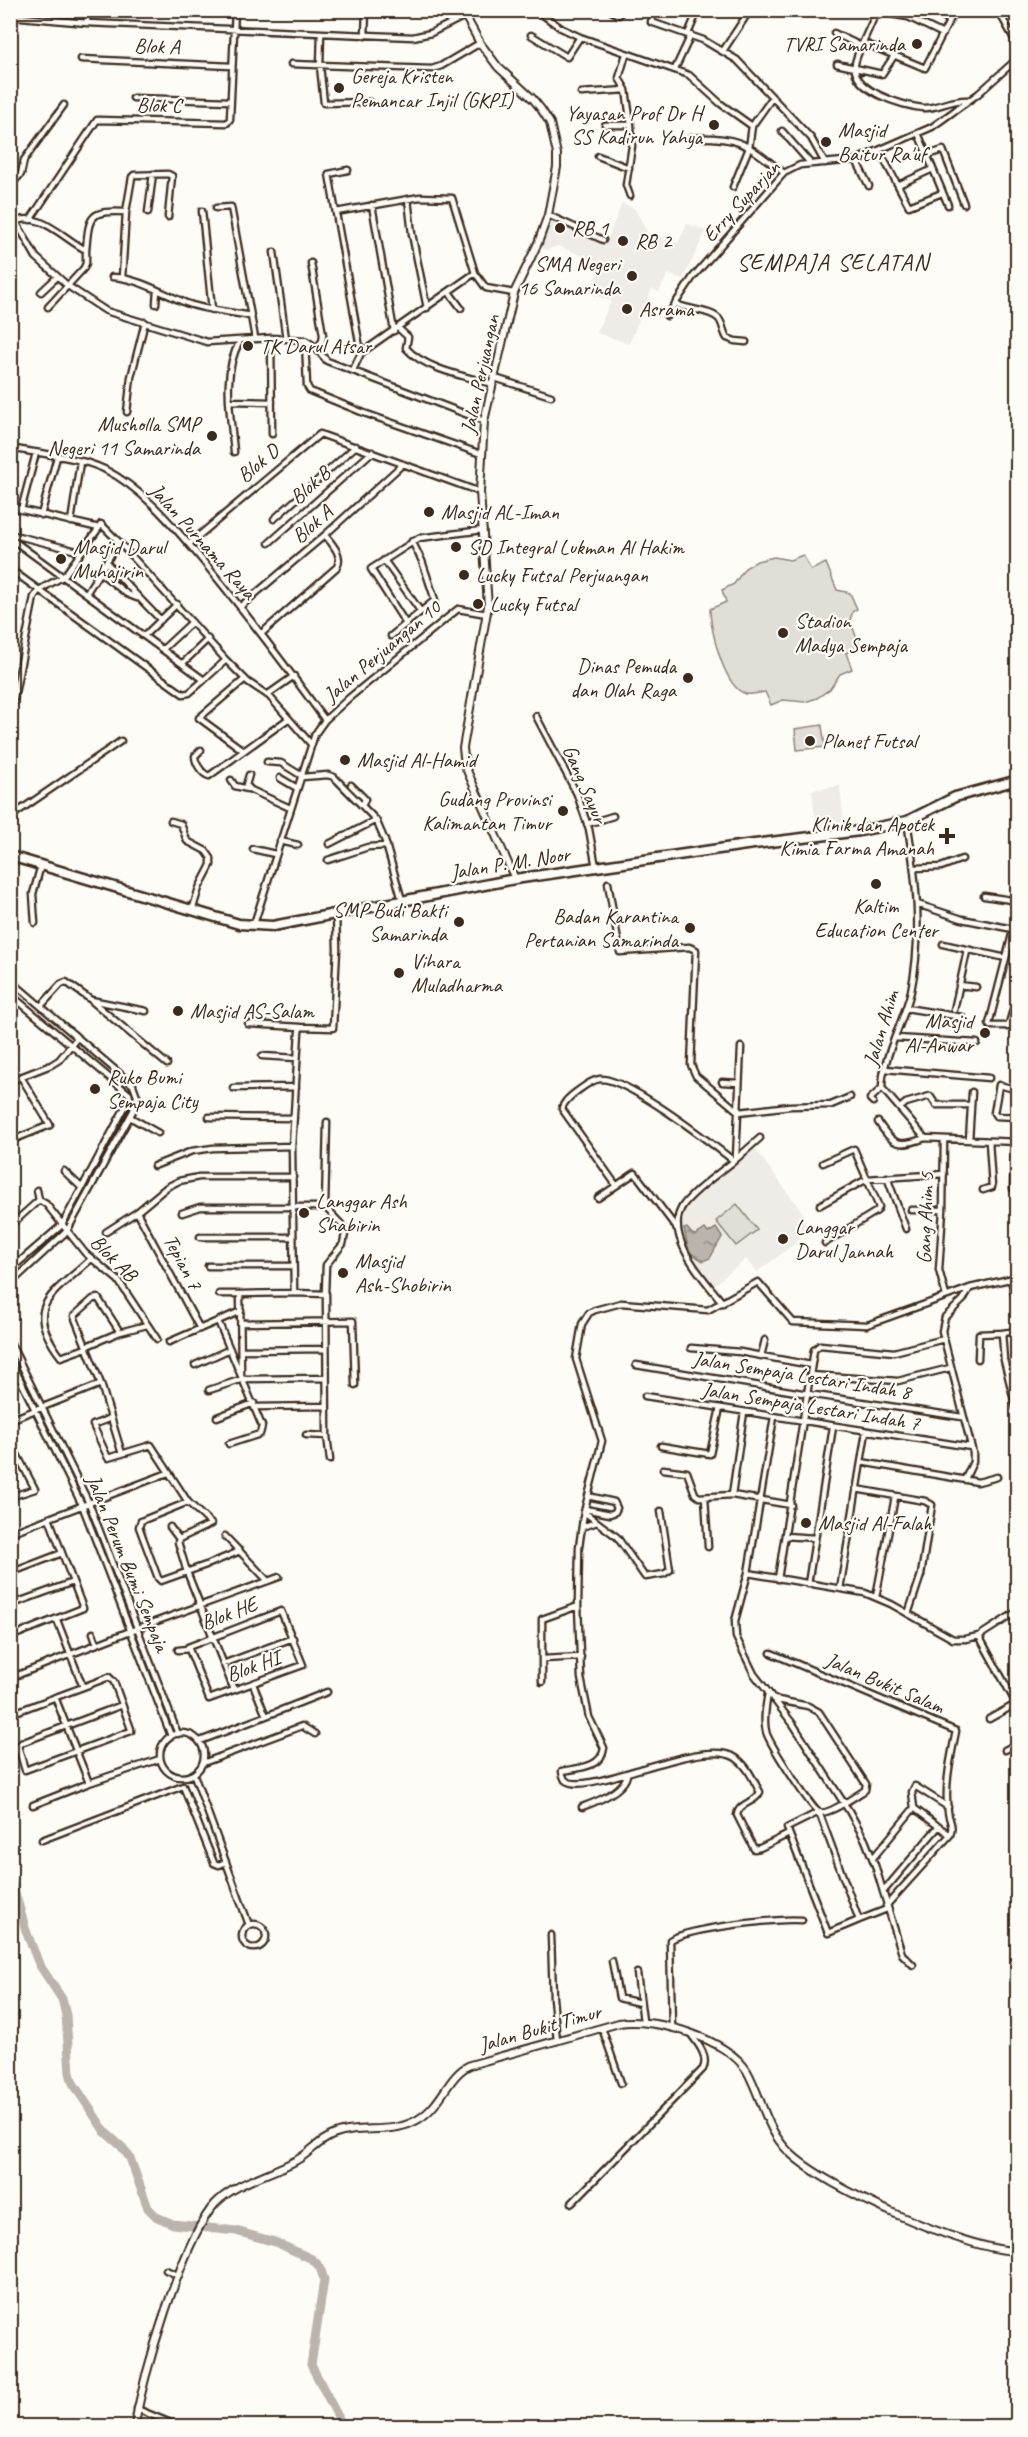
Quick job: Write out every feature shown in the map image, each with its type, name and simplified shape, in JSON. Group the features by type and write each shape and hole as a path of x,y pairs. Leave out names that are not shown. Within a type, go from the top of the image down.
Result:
{"highway":[{"name":"Jalan P. M. Noor","path":"10,856 239,924 288,924 514,879 860,831 907,821 956,797 1017,783"}],"street":[{"path":"87,10 87,23"},
{"path":"134,98 230,101 235,10"},
{"path":"364,36 366,10"},
{"path":"536,10 561,28 580,37 689,75 721,104 753,127"},
{"path":"609,10 619,15"},
{"path":"654,10 651,22 690,35 723,51 742,65 811,138 825,163"},
{"path":"675,69 698,10"},
{"path":"723,51 750,10"},
{"path":"908,17 912,10"},
{"path":"929,10 950,20"},
{"path":"834,33 925,68 955,10"},
{"path":"998,10 1017,46"},
{"path":"10,16 87,23 419,37 463,13"},
{"name":"Jalan Perjuangan","path":"463,13 480,43 508,78 533,99 550,123 555,137 557,167 548,215 514,293 484,421 480,492 488,598 487,614 463,748 465,766 514,879"},
{"path":"943,34 908,17 879,14 874,17 855,66 859,80 869,89 888,99 923,108 955,100 970,101"},
{"path":"321,33 320,66 324,104 369,102"},
{"path":"531,35 567,57 580,37"},
{"path":"291,64 432,69 480,43"},
{"path":"626,54 619,78 626,90 631,125 632,146 626,189 630,196"},
{"path":"837,64 855,66 882,74 894,56"},
{"name":"Erry Suparjan","path":"667,316 693,278 784,173 797,165 856,160 918,133 951,115 970,101 1017,58"},
{"name":"Blok A","path":"81,59 231,66"},
{"path":"581,93 626,90"},
{"path":"733,187 750,148 753,127 772,98"},
{"name":"Blok C","path":"30,219 92,125 98,120 227,123 230,119 230,101"},
{"path":"10,186 21,174 23,161 64,105"},
{"path":"605,125 631,125"},
{"path":"782,131 811,164"},
{"path":"918,133 948,205"},
{"path":"691,138 724,137 738,141 784,173"},
{"path":"879,150 909,206 942,193"},
{"path":"928,155 943,150 964,204"},
{"path":"598,156 629,168"},
{"path":"856,160 869,186"},
{"path":"348,170 329,174 362,353"},
{"path":"898,185 933,170"},
{"path":"122,278 126,212 132,177 137,173 172,176 168,217"},
{"path":"148,212 153,174"},
{"path":"336,212 436,196 454,200 475,273 486,288 514,293"},
{"path":"408,199 427,308"},
{"path":"372,205 396,330 408,337 406,348 448,372 551,396"},
{"path":"216,208 231,207 255,338"},
{"path":"10,211 17,220 30,249 68,286 106,311 194,340 218,342 255,338 305,340 327,361 413,396 484,421"},
{"path":"48,307 84,268 88,228 94,214 103,211 126,212"},
{"path":"202,211 212,310"},
{"path":"548,215 603,240"},
{"path":"10,224 17,220 30,219 45,224 86,250"},
{"path":"274,252 286,339"},
{"path":"310,263 323,339 317,349"},
{"path":"353,370 362,353 475,273"},
{"path":"41,292 57,277"},
{"path":"112,277 122,278 157,290 187,303 212,310 250,316"},
{"path":"156,304 157,290"},
{"path":"449,292 461,308"},
{"path":"676,304 700,312 710,312 719,319 727,338 746,342"},
{"path":"127,412 131,377 145,322"},
{"path":"272,338 272,434"},
{"path":"305,340 307,386 310,391 355,410 481,454"},
{"path":"234,452 229,367 240,341"},
{"path":"230,401 272,402"},
{"name":"Blok D","path":"189,544 317,435 324,434 356,446"},
{"path":"274,519 356,446 480,492"},
{"name":"Jalan Purnama Raya","path":"11,449 101,468 123,481 143,497 189,544 241,606 325,720"},
{"name":"Blok B","path":"269,543 372,452"},
{"path":"21,510 36,453"},
{"path":"41,515 57,457"},
{"path":"71,522 80,462"},
{"name":"Blok A","path":"241,606 325,536 404,464"},
{"path":"10,507 99,528"},
{"path":"10,719 37,593 64,576 101,524 177,604 226,660 245,679 267,695 310,744"},
{"path":"406,624 371,569 419,538 483,530"},
{"path":"10,536 81,552"},
{"path":"10,536 204,680"},
{"path":"262,633 337,567 338,553 325,536"},
{"path":"87,592 119,542"},
{"path":"391,636 435,598 412,542"},
{"path":"384,560 421,612"},
{"path":"106,562 137,598 161,620"},
{"path":"10,569 37,593 183,694 189,693 226,660"},
{"path":"99,572 127,594 137,598"},
{"path":"145,635 177,604"},
{"name":"Jalan Perjuangan 10","path":"253,925 310,744 325,720 458,609 487,614"},
{"path":"163,649 192,622"},
{"path":"183,663 208,639"},
{"path":"267,695 294,676"},
{"path":"245,679 199,718 246,750"},
{"name":"Gang Sayur","path":"536,716 576,794 587,824 596,867"},
{"path":"201,750 195,759 206,776 288,719"},
{"path":"10,817 121,741"},
{"path":"267,762 281,763 303,772 331,775 363,804 376,820 387,846 402,900"},
{"path":"249,775 246,785 251,790"},
{"path":"280,778 297,788"},
{"path":"231,780 235,786 251,790 290,808"},
{"path":"351,785 365,799 363,804"},
{"path":"587,824 613,816"},
{"path":"329,844 376,820"},
{"path":"171,821 181,824 187,842 206,851 211,858 211,865 199,888 192,910"},
{"name":"Jalan Ahim","path":"907,821 915,867 916,958 906,1008 885,1069 882,1088 926,1138"},
{"path":"280,841 298,844"},
{"path":"328,860 369,847 387,846"},
{"path":"253,849 275,854"},
{"path":"915,867 941,867 962,859"},
{"path":"35,923 33,894 41,865"},
{"path":"608,883 620,952 689,947 696,950 692,1070 739,1112 790,1106 831,1105 850,1097"},
{"path":"984,896 1017,901"},
{"path":"917,904 962,919 1013,929"},
{"path":"1017,911 989,1024 990,1026 1017,1026"},
{"path":"248,1024 333,1028 337,949 336,913"},
{"path":"942,944 1006,958"},
{"path":"954,1010 967,951"},
{"path":"10,980 136,1089 137,1102 67,1231 10,1284"},
{"path":"41,1006 61,984 66,982 167,1064"},
{"path":"959,985 976,987"},
{"path":"1008,1027 1017,992"},
{"path":"10,994 129,1094 130,1098 62,1225 10,1270"},
{"path":"91,1000 146,1011"},
{"path":"906,1008 962,1017"},
{"path":"294,1293 292,1146 300,1027"},
{"path":"10,1081 51,1065 77,1038"},
{"path":"896,1038 977,1043"},
{"path":"735,1160 741,1047"},
{"path":"262,1056 297,1058"},
{"path":"885,1069 988,1078"},
{"path":"10,1142 50,1125 21,1077"},
{"path":"616,1185 562,1109 564,1103 576,1093 599,1079 616,1082 683,1122 735,1160"},
{"path":"722,1083 739,1083"},
{"path":"1017,1090 999,1085 994,1114 1017,1117"},
{"path":"233,1088 296,1087"},
{"path":"873,1102 870,1099 882,1088"},
{"path":"969,1140 972,1092"},
{"path":"900,1108 906,1103 930,1096 936,1106 970,1105"},
{"path":"130,1117 158,1133"},
{"path":"209,1117 294,1118"},
{"path":"327,1122 325,1207 342,1225 345,1234 343,1244 326,1265 325,1378 330,1460"},
{"path":"878,1122 887,1136 900,1144 926,1138 1016,1142 1013,1189 1017,1189"},
{"path":"678,1230 683,1205 760,1138"},
{"name":"Gang Ahim 5","path":"944,1139 939,1270 946,1296"},
{"path":"983,1190 992,1187 989,1141"},
{"path":"154,1166 192,1151 213,1148 292,1146"},
{"path":"824,1163 853,1148 879,1205 878,1210 825,1243"},
{"path":"64,1171 82,1188"},
{"path":"598,1198 635,1173 678,1230 688,1256 723,1304"},
{"path":"820,1205 867,1179 944,1174"},
{"path":"106,1232 167,1187 187,1179 293,1177"},
{"path":"887,1177 906,1229"},
{"path":"10,1226 39,1200 38,1190"},
{"name":"Blok AB","path":"39,1200 46,1204 91,1259 116,1277 157,1339"},
{"path":"182,1213 200,1208 325,1207"},
{"path":"911,1210 943,1210"},
{"name":"Tepian 7","path":"136,1212 200,1329"},
{"path":"200,1237 293,1236"},
{"path":"91,1259 50,1298 41,1314 49,1339 62,1357 120,1332 147,1325"},
{"path":"208,1266 293,1266"},
{"path":"789,1834 754,1849 738,1815 741,1807 760,1792 746,1767 735,1757 708,1754 654,1764 627,1775 575,1783 565,1780 563,1775 562,1771 596,1762 603,1754 602,1743 589,1717 580,1657 579,1547 584,1510 602,1441 576,1359 577,1340 584,1318 595,1310 621,1303 655,1304 700,1311 712,1309 758,1282 793,1322 857,1326 872,1323 970,1288 1017,1278"},
{"path":"1011,1279 1017,1313"},
{"path":"965,1479 973,1462 971,1448 950,1368 943,1325 945,1317 963,1300 970,1288"},
{"path":"219,1294 325,1294"},
{"path":"240,1294 242,1377"},
{"path":"120,1332 99,1298 93,1299 74,1316 101,1384 122,1454"},
{"path":"169,1342 241,1311"},
{"path":"242,1323 351,1320 354,1323 355,1385"},
{"path":"218,1321 255,1405 261,1420 262,1431 260,1434 229,1444"},
{"path":"978,1359 979,1334 1017,1330"},
{"path":"1002,1333 1004,1360 1017,1416"},
{"path":"778,1579 814,1350 820,1345 894,1352 944,1339"},
{"path":"761,1356 765,1340"},
{"name":"Jalan Perum Bumi Sempaja","path":"10,1342 89,1503 177,1734"},
{"path":"691,1348 761,1356 811,1365"},
{"path":"195,1365 230,1349"},
{"path":"242,1350 325,1349"},
{"name":"Jalan Perum Bumi Sempaja","path":"10,1359 82,1505 171,1736"},
{"name":"Jalan Sempaja Lestari Indah 8","path":"636,1365 962,1417"},
{"path":"810,1375 898,1381 950,1368"},
{"path":"209,1390 242,1377 325,1378"},
{"path":"10,1420 101,1384"},
{"name":"Jalan Sempaja Lestari Indah 7","path":"645,1396 971,1448"},
{"path":"217,1417 255,1405 326,1406"},
{"path":"661,1446 710,1454 720,1408"},
{"path":"732,1496 744,1412"},
{"path":"774,1416 748,1573 737,1613 735,1637 749,1666 793,1724 844,1803 873,1858 903,1954 913,1965"},
{"path":"111,1418 93,1425 108,1458 151,1445 188,1502 212,1524 179,1539"},
{"path":"808,1584 832,1426"},
{"path":"840,1589 866,1432"},
{"path":"306,1435 327,1436"},
{"path":"10,1441 35,1489 10,1497"},
{"path":"10,1457 18,1455"},
{"path":"861,1462 981,1482 997,1477"},
{"path":"663,1469 687,1472 696,1496 732,1496 791,1505"},
{"path":"10,1533 168,1473"},
{"path":"856,1489 928,1502 932,1508 921,1575 908,1614"},
{"path":"584,1510 610,1514 617,1508 614,1502 588,1496"},
{"path":"705,1497 708,1547"},
{"path":"876,1597 895,1497"},
{"path":"188,1502 140,1522 139,1527 161,1581 240,1551"},
{"path":"584,1510 617,1538 645,1577 664,1575 670,1567 661,1511"},
{"path":"10,1637 83,1608 49,1518"},
{"path":"582,1527 597,1522"},
{"path":"170,1527 179,1539 187,1572 234,1690"},
{"path":"225,1536 268,1581"},
{"path":"785,1536 815,1538"},
{"path":"10,1573 62,1553"},
{"path":"748,1573 865,1593 950,1638 965,1639 979,1636 1017,1611"},
{"path":"10,1678 138,1628 279,1577"},
{"path":"10,1605 73,1582"},
{"path":"542,1682 542,1619 578,1606"},
{"name":"Blok HE","path":"178,1650 279,1612 283,1613 293,1638"},
{"path":"57,1620 82,1687"},
{"path":"93,1634 97,1644"},
{"path":"979,1636 1017,1706 989,1719"},
{"path":"223,1664 293,1638"},
{"name":"Blok HI","path":"189,1647 208,1698 212,1699 301,1666 303,1663 293,1638"},
{"name":"Jalan Bukit Salam","path":"771,1653 956,1731 949,1772 948,1807 952,1822 950,1835"},
{"path":"543,1659 580,1657"},
{"path":"13,1713 110,1678 122,1705 131,1731 28,1771 23,1766 19,1745 122,1705"},
{"path":"253,1684 266,1716"},
{"path":"200,1741 327,1692"},
{"path":"768,1694 765,1721 767,1736 806,1798 819,1812 860,1920"},
{"path":"55,1697 89,1783"},
{"path":"773,1699 808,1706 821,1714 867,1785 865,1790 826,1813 819,1812 787,1828 828,1933 887,1907 950,1835 914,1808"},
{"path":"203,1763 204,1748 200,1741 190,1734 171,1736 161,1748 160,1759 165,1770 171,1775 186,1777 194,1775 203,1763 302,1726 315,1734"},
{"path":"1005,1750 1017,1743"},
{"path":"33,1805 160,1759"},
{"path":"194,1775 249,1924"},
{"path":"582,1807 618,1787 626,1781 627,1775"},
{"path":"42,1840 183,1786 214,1863 219,1865 226,1862"},
{"path":"873,1858 914,1808 912,1792 915,1786 948,1807"},
{"path":"883,1892 939,1826"},
{"path":"672,2028 670,1940 715,1928 788,1919 802,1920"},
{"path":"249,1924 258,1925 265,1931 264,1940 258,1947 249,1947 242,1940 243,1931 249,1924"},
{"path":"551,1935 557,2041"},
{"path":"612,1960 619,1998 640,2003"},
{"path":"637,1973 643,2021"},
{"name":"Jalan Bukit Timur","path":"179,2276 206,2216 225,2196 297,2161 333,2135 353,2130 406,2126 426,2115 438,2104 454,2079 466,2067 629,2021 643,2021 690,2033 740,2061 749,2075 774,2133 789,2152 822,2176 912,2220 974,2244 1017,2251"},
{"path":"602,2028 621,2083"},
{"path":"572,2203 703,2069 705,2057 690,2033"},
{"path":"1017,2061 1015,2079 1017,2098"},
{"path":"135,2427 137,2409 155,2347 179,2276 166,2270"},
{"path":"137,2409 178,2427"}],"shaded area":[{"name":"SMA Negeri 16 Samarinda","path":"622,203 635,209 647,232 678,243 687,224 706,231 683,279 668,274 659,292 652,289 629,344 597,333 611,301 588,293 603,264 558,246 547,250 538,247 550,213 608,238"},
{"name":"Stadion Madya Sempaja","path":"803,555 811,570 826,563 837,590 850,593 857,609 853,611 850,620 860,647 846,653 852,669 840,674 830,689 817,698 805,702 783,700 771,705 765,692 746,694 731,681 720,657 710,609 726,602 722,590 734,584 745,568 757,561 774,557 790,560"},
{"name":"Planet Futsal","path":"822,725 825,747 797,750 795,729"},
{"path":"840,786 844,823 816,826 812,790"},
{"path":"753,1146 803,1213 806,1230 796,1243 757,1272 746,1259 713,1286 688,1252 681,1227 684,1208"},
{"path":"737,1204 757,1230 736,1246 716,1221"}],"water":[{"path":"687,1228 696,1235 705,1229 708,1233 716,1228 722,1237 710,1258 703,1261 689,1252 684,1229"}],"waterway":[{"path":"10,1875 26,1931 39,1964 62,1999 66,2015 70,2073 73,2083 105,2132 122,2147 130,2158 148,2208 157,2217 173,2224 236,2231 275,2242 312,2259 320,2267 324,2280 311,2365 343,2426"}],"place":[{"name":"TVRI Samarinda","path":"917,44"},
{"name":"Gereja Kristen Pemancar Injil (GKPI)","path":"339,88"},
{"name":"Yayasan Prof Dr H SS Kadirun Yahya","path":"714,125"},
{"name":"Masjid Baitur Ra'uf","path":"826,142"},
{"name":"RB 1","path":"560,228"},
{"name":"RB 2","path":"623,241"},
{"name":"SMA Negeri 16 Samarinda","path":"632,276"},
{"name":"Asrama","path":"627,309"},
{"name":"TK Darul Atsar","path":"248,346"},
{"name":"Musholla SMP Negeri 11 Samarinda","path":"212,436"},
{"name":"Masjid AL-Iman","path":"429,512"},
{"name":"SD Integral Lukman Al Hakim","path":"456,547"},
{"name":"Masjid Darul Muhajirin","path":"61,559"},
{"name":"Lucky Futsal Perjuangan","path":"464,575"},
{"name":"Lucky Futsal","path":"478,604"},
{"name":"Stadion Madya Sempaja","path":"783,633"},
{"name":"Dinas Pemuda dan Olah Raga","path":"688,678"},
{"name":"Planet Futsal","path":"810,741"},
{"name":"Masjid Al-Hamid","path":"345,760"},
{"name":"Gudang Provinsi Kalimantan Timur","path":"563,811"},
{"name":"Klinik dan Apotek Kimia Farma Amanah","path":"947,836"},
{"name":"Kaltim Education Center","path":"876,884"},
{"name":"SMP Budi Bakti Samarinda","path":"459,922"},
{"name":"Badan Karantina Pertanian Samarinda","path":"690,928"},
{"name":"Vihara Muladharma","path":"399,973"},
{"name":"Masjid AS-Salam","path":"178,1011"},
{"name":"Masjid Al-Anwar","path":"985,1033"},
{"name":"Ruko Bumi Sempaja City","path":"95,1089"},
{"name":"Langgar Ash Shabirin","path":"304,1213"},
{"name":"Langgar Darul Jannah","path":"783,1239"},
{"name":"Masjid Ash-Shobirin","path":"343,1273"},
{"name":"Masjid Al-Falah","path":"806,1523"}],"district":[{"name":"SEMPAJA SELATAN","path":"833,262"}]}
